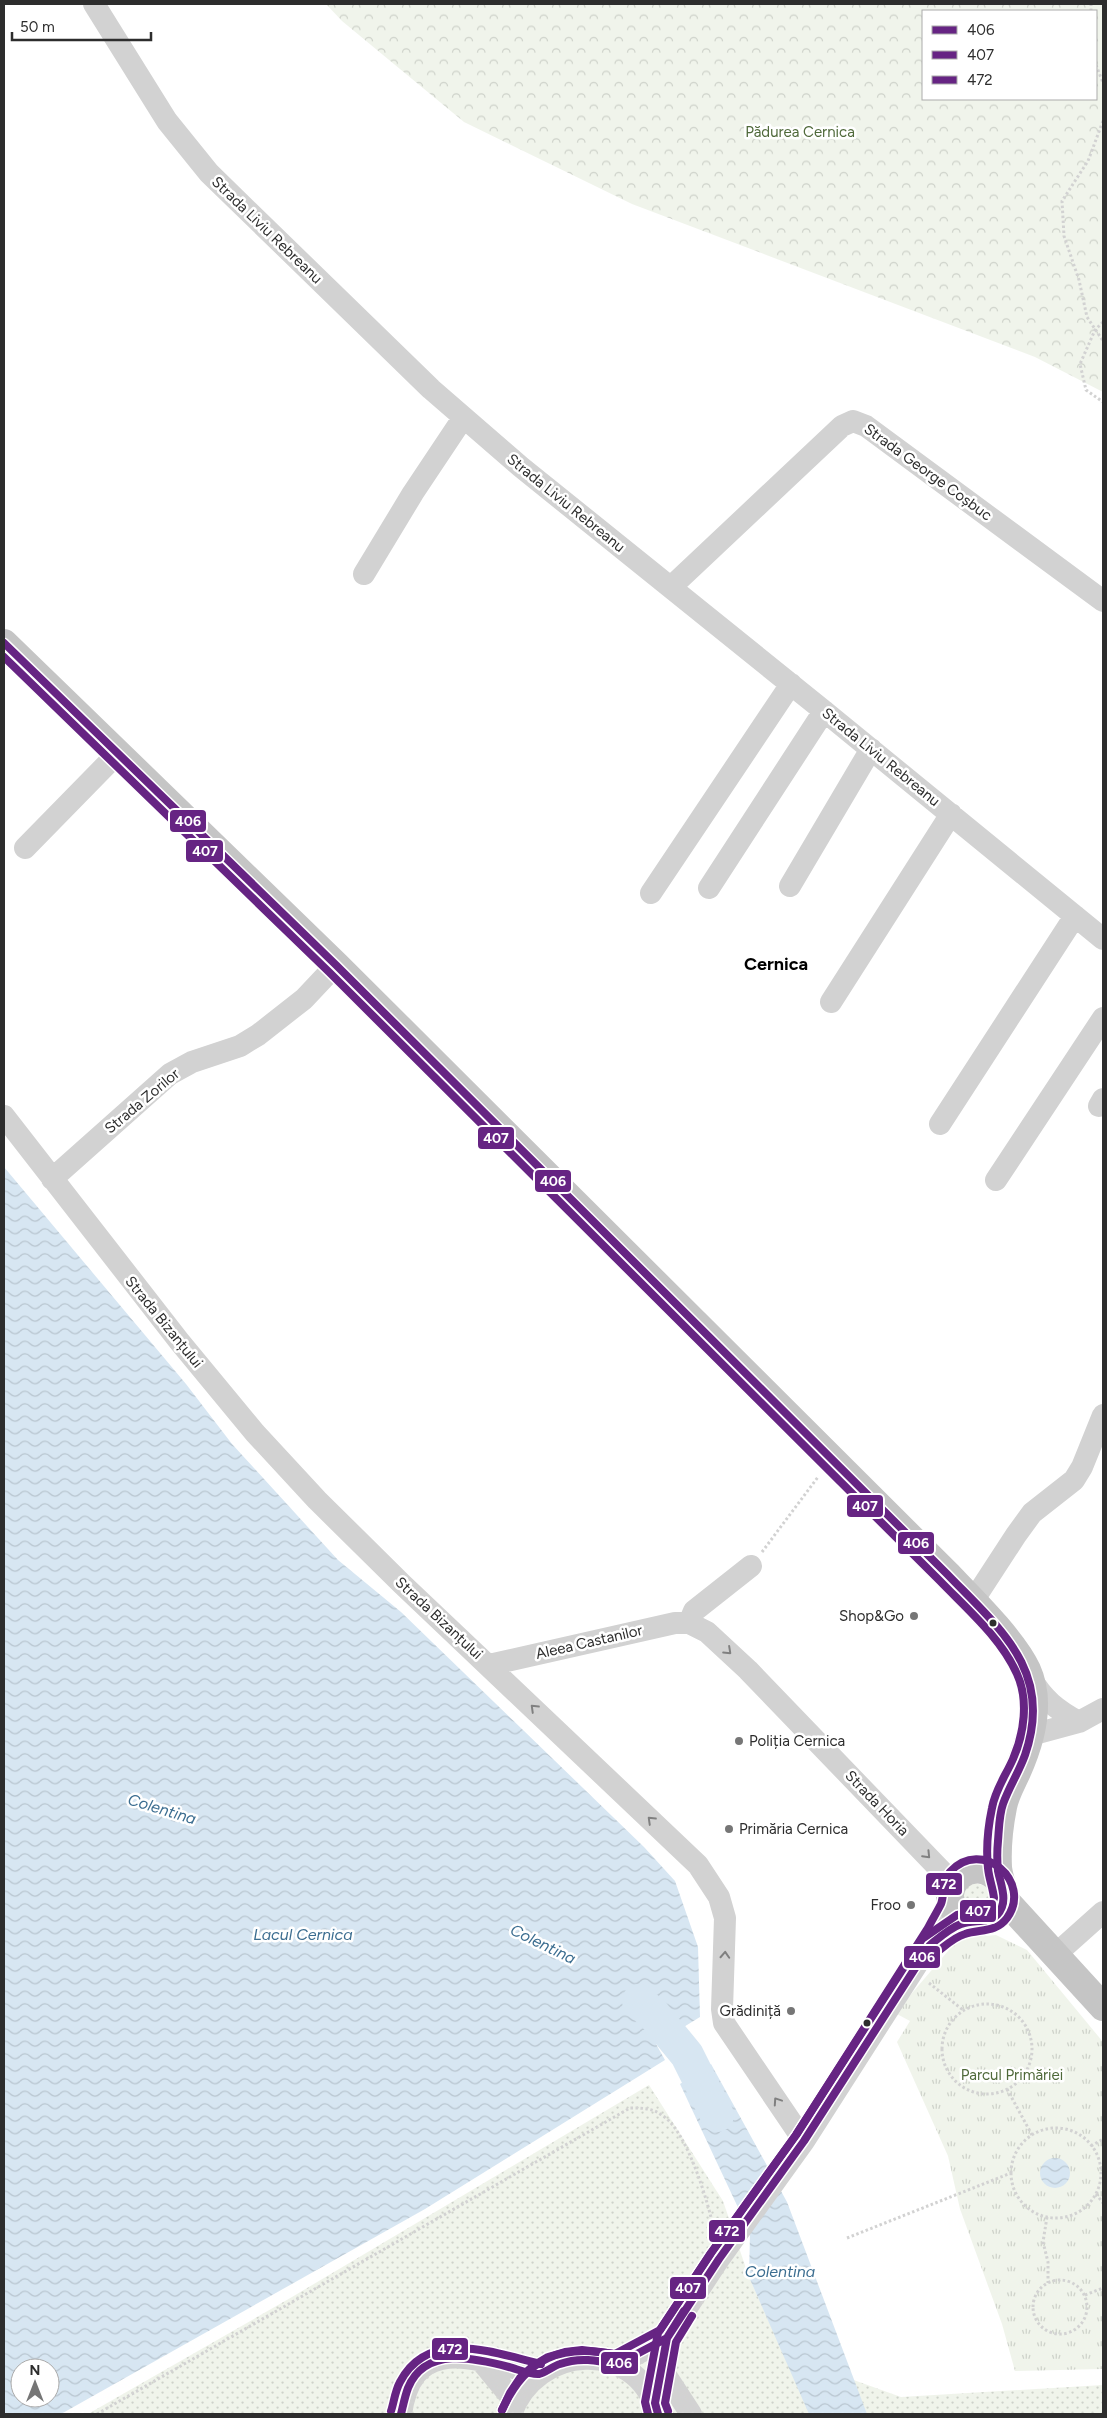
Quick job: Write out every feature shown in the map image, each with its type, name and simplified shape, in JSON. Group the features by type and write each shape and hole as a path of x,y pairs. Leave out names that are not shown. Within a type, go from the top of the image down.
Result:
{"main road":[{"path":"4,643 336,965 973,1601 1011,1647 1027,1670 1034,1700 1034,1717 1031,1735 1019,1769 1003,1804 976,1897 1049,1947 1103,2007"}],"street":[{"name":"Strada Liviu Rebreanu","path":"94,4 166,121 209,173 463,418 824,710 1103,940"},
{"path":"364,574 418,484 463,418"},
{"name":"Strada George Coșbuc","path":"671,587 842,426 853,421 866,426 1103,601"},
{"path":"651,892 791,684"},
{"path":"709,888 824,710"},
{"path":"790,886 871,749"},
{"path":"25,848 117,754"},
{"path":"831,1002 951,814"},
{"path":"940,1124 1075,916"},
{"name":"Strada Zorilor","path":"52,1179 170,1074 192,1062 240,1046 258,1035 304,999 336,965"},
{"path":"996,1180 1103,1018"},
{"name":"Strada Bizanțului","path":"4,1116 179,1341 255,1433 317,1500 698,1865 720,1897 725,1918 722,2009 724,2023 804,2141"},
{"path":"973,1601 1016,1534 1032,1513 1074,1480 1082,1467 1103,1415"},
{"path":"689,1623 694,1611 751,1566"},
{"name":"Aleea Castanilor","path":"489,1665 655,1626 689,1623"},
{"name":"Strada Horia","path":"689,1623 707,1632 748,1670 976,1897"},
{"path":"1027,1670 1043,1697 1061,1712 1079,1722"},
{"path":"1019,1769 1055,1737 1103,1709"},
{"path":"1031,1735 1079,1722"},
{"path":"657,2409 666,2338 719,2259 804,2141 912,1970 930,1945 976,1897"},
{"path":"1049,1947 1103,1912"},
{"path":"616,2365 666,2338"},
{"path":"401,2414 405,2394 411,2380 419,2369 434,2359 450,2356 468,2357 482,2362 539,2374"},
{"path":"482,2362 513,2408 525,2386 539,2374 556,2364 576,2359 596,2359 616,2365 632,2374 645,2387 657,2409"},
{"path":"661,2368 691,2414"}],"path":[{"path":"1097,68 1103,83"},
{"path":"1103,120 1088,161 1062,201 1064,236 1079,280 1088,317 1103,341"},
{"path":"1103,322 1096,330 1080,364 1086,390 1103,402"},
{"path":"751,1566 785,1523 830,1458"},
{"path":"912,1970 963,2010"},
{"path":"978,2004 992,2004 1006,2008 1018,2016 1027,2027 1032,2041 1032,2056 1028,2069 1019,2081 1007,2089 993,2094 978,2093 964,2087 952,2077 945,2064 942,2049 944,2034 952,2020 963,2010 978,2004"},
{"path":"1007,2089 1032,2135"},
{"path":"97,2414 630,2108 646,2107 664,2116 678,2132 703,2187 719,2259"},
{"path":"1061,2128 1075,2132 1092,2146 1100,2166 1100,2180 1096,2194 1088,2205 1076,2214 1062,2218 1047,2217 1033,2212 1021,2202 1013,2189 1011,2174 1013,2158 1021,2145 1032,2135 1046,2129 1061,2128"},
{"path":"1092,2146 1103,2139"},
{"path":"847,2238 1011,2174"},
{"path":"1096,2194 1103,2202"},
{"path":"1047,2217 1043,2242 1048,2262 1048,2282"},
{"path":"1066,2280 1075,2284 1085,2295 1088,2308 1081,2325 1074,2331 1055,2334 1040,2326 1033,2311 1036,2294 1048,2282 1066,2280"},
{"path":"1085,2295 1103,2288"}],"green space":[{"name":"Pădurea Cernica","path":"326,4 1103,4 1103,392 1035,357 632,204 464,122 342,21"},
{"path":"972,1882 989,1887 992,1896 985,1908 971,1909 964,1903 964,1888"},
{"name":"Parcul Primăriei","path":"996,1935 1027,1950 1103,2042 1103,2369 1015,2371 1002,2324 960,2209 948,2156 897,2042 910,2021 895,2013 954,1944 965,1938"},
{"path":"649,2085 723,2201 749,2277 784,2355 901,2397 1103,2385 1103,2414 88,2414 292,2297"}],"water":[{"name":"Lacul Cernica","path":"4,1167 186,1384 232,1444 338,1560 401,1612 644,1847 675,1881 698,1947 700,2017 656,2044 665,2060 425,2209 61,2414 4,2414"},
{"name":"Colentina","path":"711,2064 787,2202 867,2414 809,2414 749,2277 750,2233 680,2084"},
{"path":"1055,2158 1066,2162 1070,2173 1066,2184 1055,2188 1044,2184 1040,2173 1044,2162"}],"waterway":[{"name":"Colentina","path":"639,2001 655,2016 687,2055 717,2115"}],"transit line":[{"name":"406","path":"4,643 336,965 967,1594 1003,1633 1017,1654 1027,1675 1032,1699 1032,1725 1025,1755 1005,1798 1000,1817 997,1856 1003,1894 1001,1910 989,1920 957,1926 930,1945 804,2141 719,2259 667,2338 616,2365 574,2360 557,2365 539,2374 467,2359 452,2358 438,2361 426,2366 416,2375 408,2388 401,2414"},
{"name":"407","path":"4,657 329,972 961,1602 1002,1648 1021,1684 1024,1717 1020,1739 996,1795 989,1823 987,1861 994,1898 992,1905 988,1909 957,1915 922,1939 796,2135 711,2253 660,2330 615,2354 582,2350 548,2357 533,2366 520,2378 502,2410"},
{"name":"472","path":"648,2414 645,2402 658,2333 711,2253 796,2135 928,1928 941,1904 947,1876 963,1862 976,1859 989,1862 1000,1868 1009,1878 1014,1891 1013,1904 1007,1918 1003,1923 988,1930 961,1935 936,1953"},
{"name":"406","path":"658,2414 655,2403 667,2338 684,2311"},
{"name":"407","path":"668,2411 665,2403 676,2342 692,2316"},
{"name":"472","path":"391,2411 400,2382 412,2365 428,2354 445,2349 464,2348 503,2354 541,2364"},
{"name":"472","path":"502,2410 522,2377 534,2366 548,2358 563,2353 580,2351 618,2355"}],"place":[{"name":"Shop&Go","path":"914,1616"},
{"name":"Poliția Cernica","path":"739,1741"},
{"name":"Primăria Cernica","path":"729,1829"},
{"name":"Froo","path":"911,1905"},
{"name":"Grădiniță","path":"791,2011"}],"district":[{"name":"Cernica","path":"776,964"}]}
